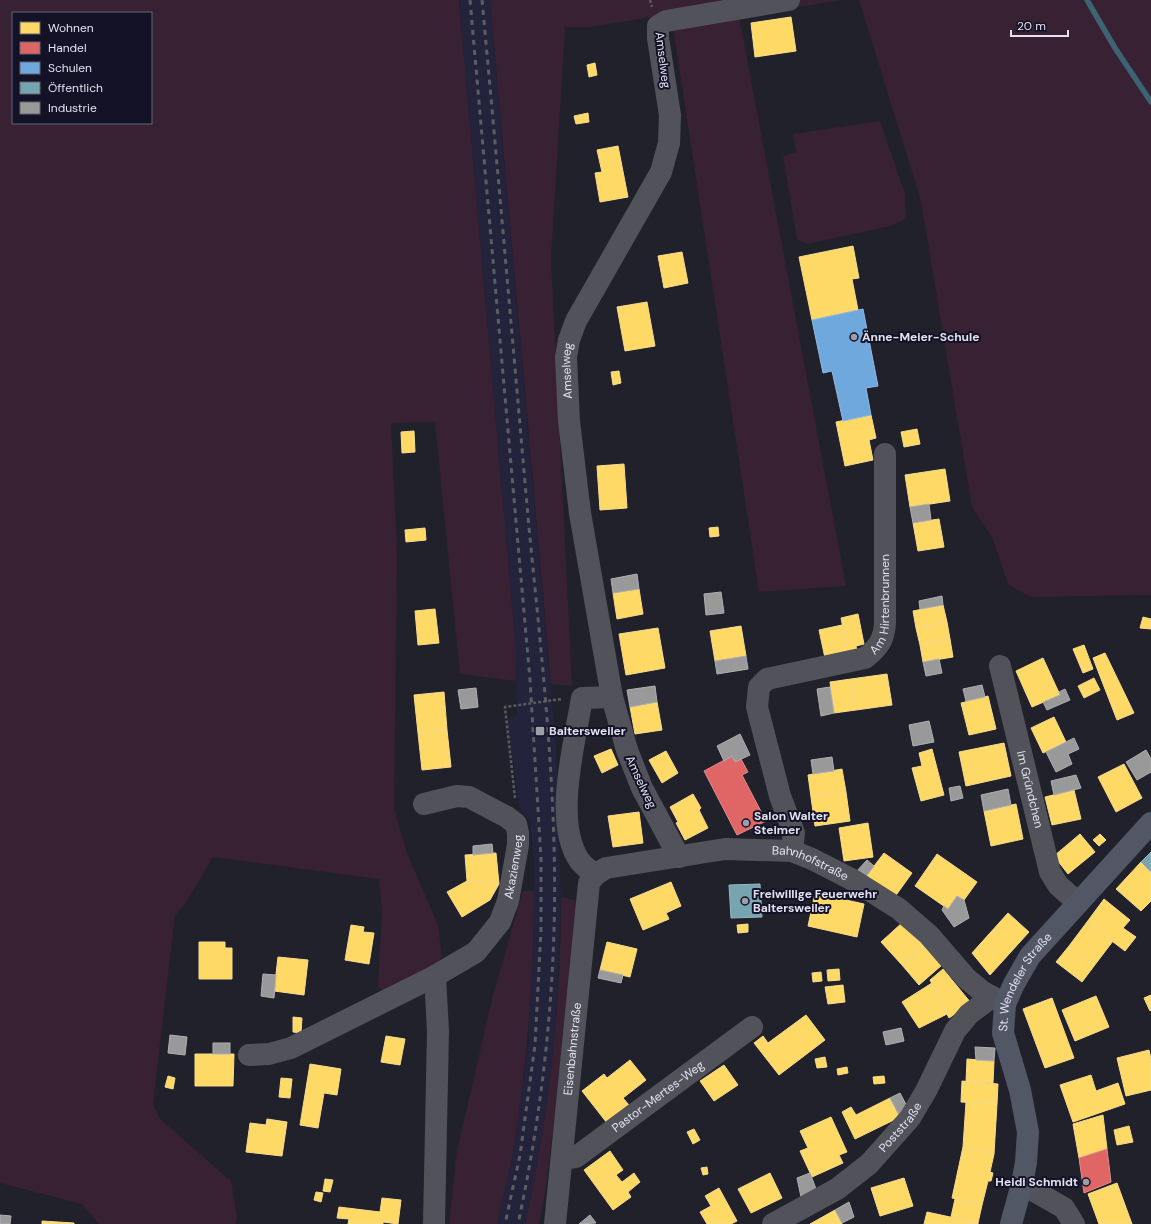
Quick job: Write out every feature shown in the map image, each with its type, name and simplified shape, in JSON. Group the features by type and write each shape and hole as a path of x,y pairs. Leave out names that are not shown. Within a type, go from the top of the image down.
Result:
{"main road":[{"name":"St. Wendeler Straße","path":"1011,1224 1022,1184 1026,1162 1028,1132 1020,1090 1003,1033 998,1000 1014,984 1030,956 1151,823"}],"street":[{"name":"Amselweg","path":"679,857 642,788 627,750 612,697 580,514 569,421 566,357 569,340 576,321 661,172 669,144 670,115 658,38 658,26 666,21 789,0"},
{"name":"Am Hirtenbrunnen","path":"792,851 794,833 780,796 757,707 759,687 767,679 865,658 877,649 884,635 886,623 885,454"},
{"name":"Im Gründchen","path":"1000,666 1050,872 1058,885 1078,903"},
{"path":"595,874 579,861 570,843 567,786 582,698 612,697"},
{"name":"Akazienweg","path":"249,1055 269,1054 291,1048 435,976 476,952 500,922 508,901 518,845 516,824 507,817 469,797 457,796 424,804"},
{"name":"Bahnhofstraße","path":"595,874 606,868 725,849 792,851 853,880 899,909 929,935 966,978 998,1000"},
{"name":"Eisenbahnstraße","path":"555,1224 588,913 589,883 595,874"},
{"path":"434,1224 438,1031 435,976"},
{"name":"Poststraße","path":"773,1224 837,1189 870,1164 910,1118 926,1091 955,1031 969,1014 998,1000"},
{"name":"Pastor-Mertes-Weg","path":"562,1159 576,1157 752,1027"},
{"path":"1022,1184 1064,1208 1074,1224"}],"path":[{"path":"516,824 517,813 505,707 565,698 582,698"}],"shaded area":[{"path":"0,0 459,0 516,650 516,681 460,674 435,422 391,423 397,554 394,808 407,853 438,925 442,956 439,962 383,990 378,987 382,912 379,879 213,857 184,906 175,915 153,1104 160,1119 231,1181 237,1216 236,1224 99,1224 82,1204 0,1183"},
{"path":"459,0 490,0 556,748 561,897 555,1047 539,1158 525,1224 497,1224 513,1154 528,1045 534,930 534,858 529,820 519,806 507,719 517,715 516,650"},
{"path":"490,0 843,0 739,16 846,586 759,592 671,14 590,27 565,27 551,259 572,686 551,684"},
{"path":"859,0 1151,0 1151,595 1030,597 1008,584 993,539 972,507 921,201"},
{"path":"880,121 905,194 906,218 891,226 807,244 797,239 783,156 796,152 793,134"},
{"path":"523,891 534,891 533,957 526,1055 510,1170 497,1224 449,1224 457,1151 493,995"},
{"path":"561,897 574,900 581,911 545,1193 539,1224 525,1224 541,1143 552,1061 559,979"}],"building: Wohnen":[{"path":"791,17 796,51 755,57 751,23"},
{"path":"595,63 597,75 589,77 587,65"},
{"path":"588,113 589,122 576,124 574,116"},
{"path":"618,146 628,197 600,202 595,173 602,172 597,150"},
{"path":"853,246 859,278 852,279 858,310 812,320 799,257"},
{"path":"682,252 688,283 664,288 658,256"},
{"path":"647,302 655,346 625,351 617,307"},
{"path":"619,371 621,383 613,385 611,372"},
{"path":"871,415 876,438 869,440 873,460 845,466 836,422"},
{"path":"917,429 920,444 904,447 901,432"},
{"path":"414,431 415,452 402,453 401,432"},
{"path":"624,464 627,508 600,510 597,466"},
{"path":"945,469 950,501 910,507 905,475"},
{"path":"939,519 944,547 918,551 913,523"},
{"path":"718,527 719,536 710,537 709,528"},
{"path":"425,528 426,540 406,542 405,530"},
{"path":"639,589 643,614 617,619 613,593"},
{"path":"943,605 947,622 916,628 913,611"},
{"path":"435,609 439,643 418,645 415,611"},
{"path":"858,614 864,644 856,646 857,651 848,653 841,618"},
{"path":"1143,617 1151,619 1151,629 1140,628"},
{"path":"947,622 950,639 920,645 916,628"},
{"path":"842,625 848,653 825,658 819,630"},
{"path":"741,626 746,656 715,661 710,631"},
{"path":"658,628 665,668 626,675 619,634"},
{"path":"950,639 953,657 923,662 920,645"},
{"path":"1084,645 1093,669 1083,673 1073,649"},
{"path":"1105,653 1134,713 1117,720 1093,658"},
{"path":"1043,658 1060,695 1032,707 1016,671"},
{"path":"887,674 892,705 856,710 851,679"},
{"path":"1094,678 1100,690 1084,698 1078,686"},
{"path":"851,679 856,710 834,713 830,682"},
{"path":"444,692 447,730 418,733 414,695"},
{"path":"988,696 996,729 969,735 961,703"},
{"path":"657,702 662,730 635,734 630,707"},
{"path":"1054,717 1066,742 1043,753 1031,728"},
{"path":"447,730 451,767 422,770 418,733"},
{"path":"1004,743 1011,776 966,786 959,752"},
{"path":"611,749 618,765 602,773 594,756"},
{"path":"932,749 944,795 921,801 912,768 922,766 919,753"},
{"path":"666,751 678,773 662,783 649,760"},
{"path":"1124,764 1142,798 1116,812 1098,777"},
{"path":"842,769 846,792 811,797 808,775"},
{"path":"1074,790 1081,819 1052,825 1045,797"},
{"path":"846,792 850,821 815,826 811,797"},
{"path":"693,794 701,808 699,810 708,828 685,840 670,807"},
{"path":"1016,804 1023,839 991,846 984,811"},
{"path":"639,812 643,843 613,847 608,816"},
{"path":"868,823 873,857 844,861 839,828"},
{"path":"1080,834 1095,852 1068,874 1054,856"},
{"path":"1100,834 1106,840 1099,846 1093,840"},
{"path":"496,853 499,884 467,881 465,855"},
{"path":"884,853 912,873 894,898 865,878"},
{"path":"937,854 977,882 964,900 957,896 948,909 915,886"},
{"path":"1141,862 1151,872 1151,901 1141,911 1116,889"},
{"path":"467,881 499,884 490,900 462,917 447,892"},
{"path":"671,882 681,906 666,913 669,919 643,930 630,899"},
{"path":"815,893 864,904 857,937 808,926"},
{"path":"1104,899 1130,920 1123,928 1136,937 1125,951 1087,922"},
{"path":"1008,913 1029,932 990,975 972,953"},
{"path":"903,922 924,946 902,965 881,942"},
{"path":"1087,922 1113,941 1094,966 1069,946"},
{"path":"748,924 748,932 738,933 737,925"},
{"path":"351,925 364,927 363,932 374,933 369,964 345,960"},
{"path":"199,942 225,942 225,948 232,948 232,979 199,979"},
{"path":"607,942 637,949 630,977 600,970"},
{"path":"924,946 942,965 919,985 902,965"},
{"path":"1069,946 1094,966 1082,982 1056,962"},
{"path":"278,957 308,960 304,995 274,991"},
{"path":"839,969 840,980 828,981 827,970"},
{"path":"943,969 971,1003 949,1018 930,980"},
{"path":"821,972 822,981 813,982 812,973"},
{"path":"932,983 947,1014 919,1028 902,1002"},
{"path":"843,985 845,1002 828,1004 825,987"},
{"path":"1151,995 1151,1010 1150,1011 1144,998"},
{"path":"1096,996 1109,1027 1075,1041 1062,1010"},
{"path":"1052,998 1074,1058 1045,1068 1023,1009"},
{"path":"806,1015 825,1040 779,1075 754,1043 763,1036 768,1043"},
{"path":"293,1017 302,1018 301,1033 293,1032"},
{"path":"386,1036 405,1039 400,1065 381,1062"},
{"path":"1149,1050 1151,1059 1151,1090 1126,1096 1117,1058"},
{"path":"195,1054 234,1054 233,1086 195,1086"},
{"path":"825,1057 827,1067 817,1068 815,1059"},
{"path":"967,1059 994,1061 993,1083 966,1082"},
{"path":"630,1060 646,1080 623,1098 629,1105 607,1123 582,1091 604,1074 607,1078"},
{"path":"310,1064 341,1069 337,1095 324,1093 318,1128 300,1125"},
{"path":"724,1065 738,1085 714,1101 700,1081"},
{"path":"847,1067 848,1073 838,1075 837,1069"},
{"path":"1091,1075 1096,1091 1118,1083 1125,1104 1073,1122 1060,1085"},
{"path":"168,1076 175,1078 173,1089 165,1087"},
{"path":"884,1076 885,1083 874,1084 873,1077"},
{"path":"281,1078 292,1079 290,1098 279,1097"},
{"path":"962,1081 998,1084 997,1104 961,1102"},
{"path":"890,1098 900,1117 855,1139 842,1112 851,1107 856,1115"},
{"path":"966,1102 997,1104 994,1154 963,1147"},
{"path":"1103,1115 1107,1149 1079,1158 1073,1124"},
{"path":"831,1117 847,1152 839,1155 843,1163 812,1177 800,1151 808,1148 800,1131"},
{"path":"267,1119 287,1122 282,1156 246,1152 250,1123 266,1125"},
{"path":"1129,1126 1133,1142 1117,1145 1114,1130"},
{"path":"694,1129 700,1140 693,1144 687,1132"},
{"path":"963,1147 994,1154 990,1172 993,1173 991,1181 988,1181 982,1205 952,1198"},
{"path":"610,1151 623,1170 597,1188 584,1170"},
{"path":"707,1167 708,1174 703,1175 701,1168"},
{"path":"634,1173 640,1182 628,1192 631,1197 613,1210 597,1188 616,1175 622,1182"},
{"path":"770,1173 782,1198 751,1213 738,1189"},
{"path":"904,1178 913,1206 880,1216 871,1188"},
{"path":"325,1179 333,1180 330,1192 323,1191"},
{"path":"1117,1183 1132,1224 1099,1224 1088,1194"},
{"path":"719,1188 737,1221 731,1224 707,1224 700,1212 711,1206 705,1196"},
{"path":"316,1192 323,1193 321,1202 314,1200"},
{"path":"382,1198 401,1200 398,1224 383,1222 383,1224 348,1224 349,1219 337,1218 339,1207 380,1212"},
{"path":"955,1199 982,1205 978,1223 951,1217"},
{"path":"835,1210 842,1224 810,1224"},
{"path":"927,1212 978,1223 978,1224 924,1224"},
{"path":"42,1221 74,1223 74,1224 42,1224"}],"building: Handel":[{"path":"732,756 735,762 741,759 748,772 742,775 766,821 737,835 704,771"},
{"path":"1107,1149 1111,1182 1084,1193 1079,1158"}],"building: Schulen":[{"path":"863,309 878,386 866,388 871,415 843,421 832,371 823,373 812,320"}],"building: Öffentlich":[{"path":"1151,852 1151,872 1141,862"},
{"name":"Freiwillige Feuerwehr Baltersweiler","path":"760,884 762,917 731,918 729,885"}],"building: Industrie":[{"path":"929,504 931,520 913,523 910,507"},
{"path":"637,574 639,589 613,593 611,579"},
{"path":"721,592 724,613 706,615 704,594"},
{"path":"942,596 943,605 920,609 919,601"},
{"path":"746,656 748,669 717,674 715,661"},
{"path":"939,659 942,673 926,676 923,662"},
{"path":"982,685 985,697 966,701 963,689"},
{"path":"655,686 657,702 630,707 627,690"},
{"path":"830,687 834,713 821,716 817,689"},
{"path":"476,688 478,707 461,709 458,690"},
{"path":"1065,689 1070,700 1047,710 1043,702 1060,695 1059,692"},
{"path":"929,721 934,742 913,746 909,725"},
{"path":"740,734 750,755 735,762 732,756 724,761 717,746"},
{"path":"1074,738 1079,749 1068,754 1072,764 1056,772 1046,752"},
{"path":"1146,750 1151,759 1151,772 1137,780 1126,762"},
{"path":"832,757 834,771 813,774 811,760"},
{"path":"1076,775 1081,788 1054,795 1051,781"},
{"path":"960,786 963,798 951,801 949,788"},
{"path":"1008,789 1011,805 984,811 981,795"},
{"path":"492,844 493,853 473,855 473,846"},
{"path":"867,860 874,866 865,878 856,872"},
{"path":"957,896 964,900 969,918 954,927 942,910 944,906 948,909"},
{"path":"600,970 623,975 621,983 598,978"},
{"path":"263,974 276,975 274,998 261,996"},
{"path":"901,1028 904,1041 886,1045 883,1032"},
{"path":"170,1035 187,1037 185,1055 168,1053"},
{"path":"213,1043 230,1043 230,1054 213,1054"},
{"path":"975,1047 995,1048 994,1061 976,1060"},
{"path":"900,1093 910,1112 900,1117 890,1098"},
{"path":"810,1173 816,1189 801,1197 797,1178"},
{"path":"849,1202 854,1217 842,1223 835,1210"},
{"path":"0,1215 11,1216 10,1224 0,1224"},
{"path":"590,1215 596,1223 579,1224"}],"waterway":[{"path":"1087,0 1115,48 1151,102"}],"railway":[{"path":"470,0 530,680 541,858 541,930 535,1045 520,1155 505,1224"},
{"path":"482,0 543,672 551,775 555,879 554,930 547,1041 538,1114 518,1224"}],"place":[{"name":"Änne-Meier-Schule","path":"854,337"},
{"name":"Baltersweiler","path":"540,731"},
{"name":"Salon Walter Steimer","path":"746,823"},
{"name":"Freiwillige Feuerwehr Baltersweiler","path":"745,901"},
{"name":"Heidi Schmidt","path":"1086,1182"}]}
